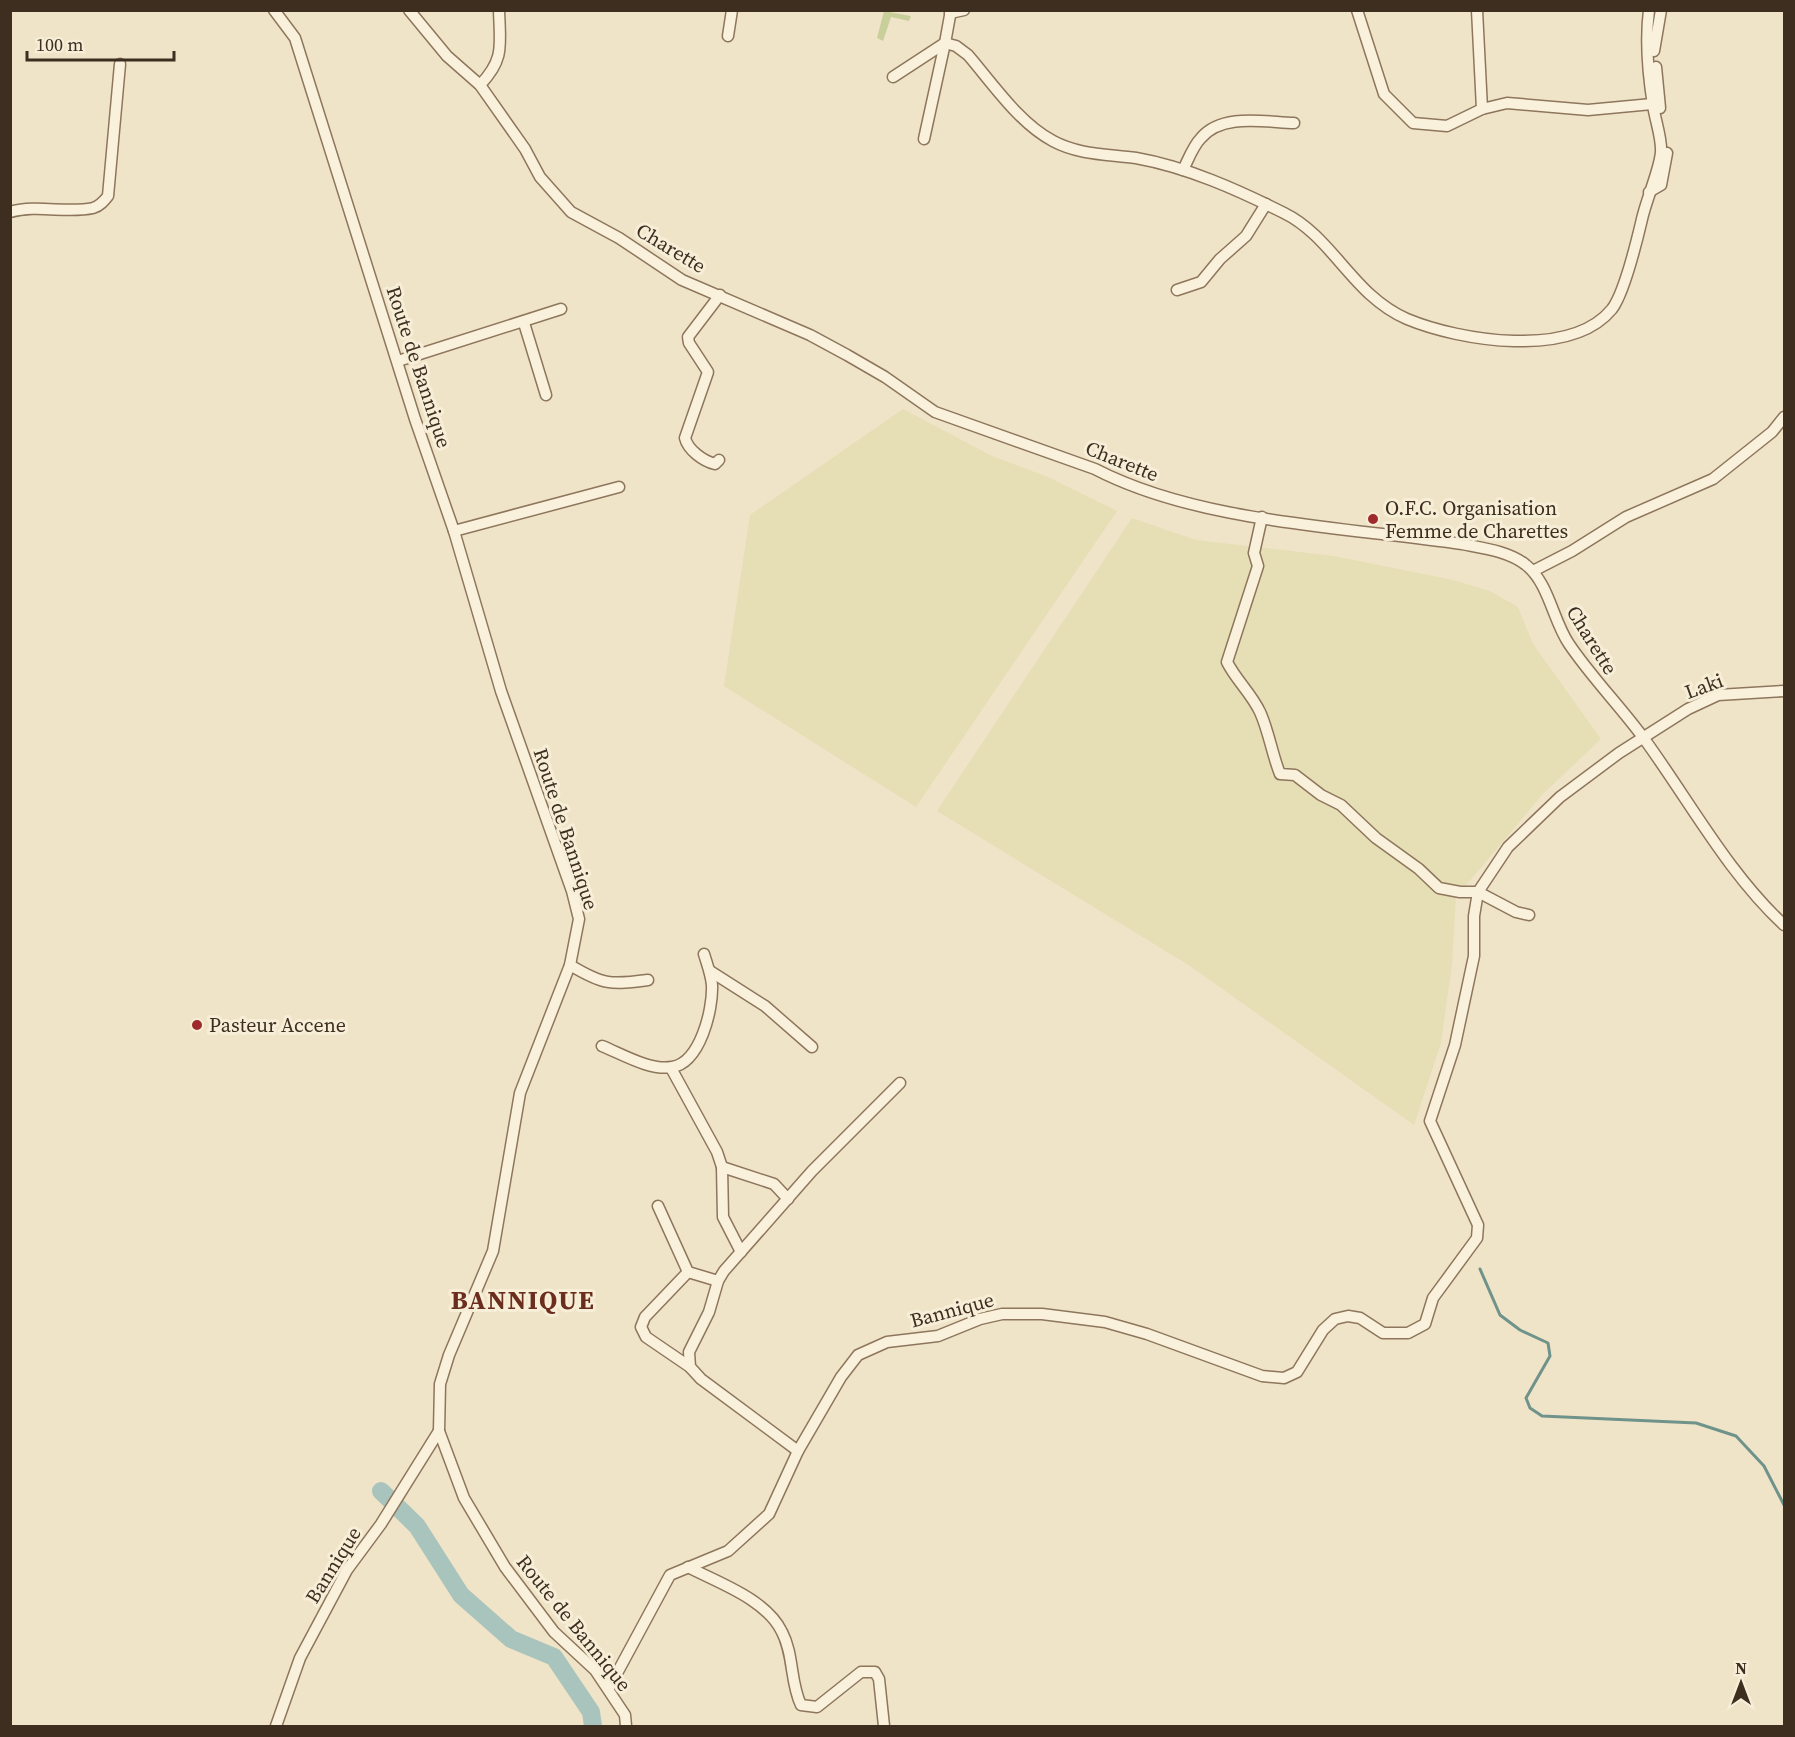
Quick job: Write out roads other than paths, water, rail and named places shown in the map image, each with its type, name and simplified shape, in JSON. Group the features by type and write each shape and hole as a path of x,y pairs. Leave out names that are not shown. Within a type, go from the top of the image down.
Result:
{"street":[{"name":"Route de Bannique","path":"274,10 295,38 454,531 501,691 572,891 579,920 570,965 520,1093 493,1251 449,1355 440,1384 439,1431 464,1498 505,1567 554,1632 595,1670 609,1688 625,1715 626,1726"},
{"name":"Charette","path":"409,10 447,56 480,86 525,149 540,177 571,212 619,238 682,280 720,295 847,355 944,416 1095,469 1158,495 1262,517 1462,544 1512,557 1533,571 1564,637 1591,677 1644,739 1702,825 1768,910 1785,925"},
{"path":"480,86 495,69 498,61 499,10"},
{"path":"728,36 732,10"},
{"path":"924,139 951,12 964,10"},
{"path":"1357,10 1384,94 1413,123 1447,126 1482,109 1507,103 1588,110 1652,104"},
{"path":"1477,10 1482,109"},
{"path":"893,77 945,43 956,46 968,55 1029,123 1052,141 1075,150 1136,158 1183,170 1266,204 1300,221 1348,274 1378,302 1407,319 1470,336 1538,342 1579,334 1599,322 1614,306 1634,250 1648,192 1661,153 1652,104 1648,52 1649,10"},
{"path":"1648,192 1661,185 1667,153 1660,118 1653,45 1661,10"},
{"path":"10,212 36,208 94,208 108,196 120,64"},
{"path":"1183,170 1199,139 1212,127 1233,121 1294,123"},
{"path":"1177,290 1201,282 1220,259 1246,236 1266,204"},
{"path":"719,460 715,464 711,463 693,451 685,438 708,372 689,344 688,337 720,295"},
{"path":"398,361 524,323 561,309"},
{"path":"524,323 546,395"},
{"path":"1533,571 1572,551 1626,517 1713,479 1772,432 1785,417"},
{"path":"454,531 619,487"},
{"path":"1262,517 1254,553 1258,566 1227,662 1233,673 1246,686 1260,713 1280,774 1295,776 1321,795 1341,805 1376,838 1419,869 1439,888 1460,892 1478,892 1516,912 1529,915"},
{"name":"Laki","path":"1478,892 1508,847 1560,796 1619,753 1688,709 1718,695 1785,691"},
{"name":"Bannique","path":"609,1688 670,1575 728,1551 758,1527 769,1514 798,1451 841,1377 858,1356 887,1342 938,1336 980,1319 1002,1314 1042,1314 1106,1322 1273,1378 1284,1378 1297,1372 1323,1329 1335,1319 1348,1316 1360,1318 1383,1333 1408,1333 1425,1324 1433,1298 1477,1238 1478,1225 1430,1120 1455,1045 1474,956 1474,916 1478,892"},
{"path":"602,1046 652,1066 671,1068 684,1063 696,1051 703,1035 712,987 710,970 704,954"},
{"path":"570,965 596,981 612,984 644,981"},
{"path":"710,970 765,1006 812,1047"},
{"path":"671,1068 722,1167 723,1218 741,1252"},
{"path":"690,1367 689,1352 709,1312 718,1281 788,1199 900,1083"},
{"path":"722,1167 774,1184 788,1199"},
{"path":"658,1206 688,1272 718,1281"},
{"path":"688,1272 645,1317 641,1327 646,1337 690,1367 701,1379 798,1451"},
{"name":"Bannique","path":"276,1726 300,1658 347,1570 381,1524 439,1431"},
{"path":"688,1567 732,1590 763,1609 771,1617 782,1632 801,1704 818,1707 861,1672 875,1672 879,1678 884,1726"}],"waterway":[{"path":"1480,1269 1500,1315 1520,1330 1548,1343 1550,1356 1526,1398 1530,1408 1542,1416 1696,1423 1736,1436 1764,1466 1784,1505"},
{"path":"381,1491 417,1526 461,1595 511,1639 554,1657 591,1712 593,1726"}],"place":[{"name":"O.F.C. Organisation Femme de Charettes","path":"1373,519"},
{"name":"Pasteur Accene","path":"197,1025"}],"district":[{"name":"BANNIQUE","path":"523,1300"}]}
